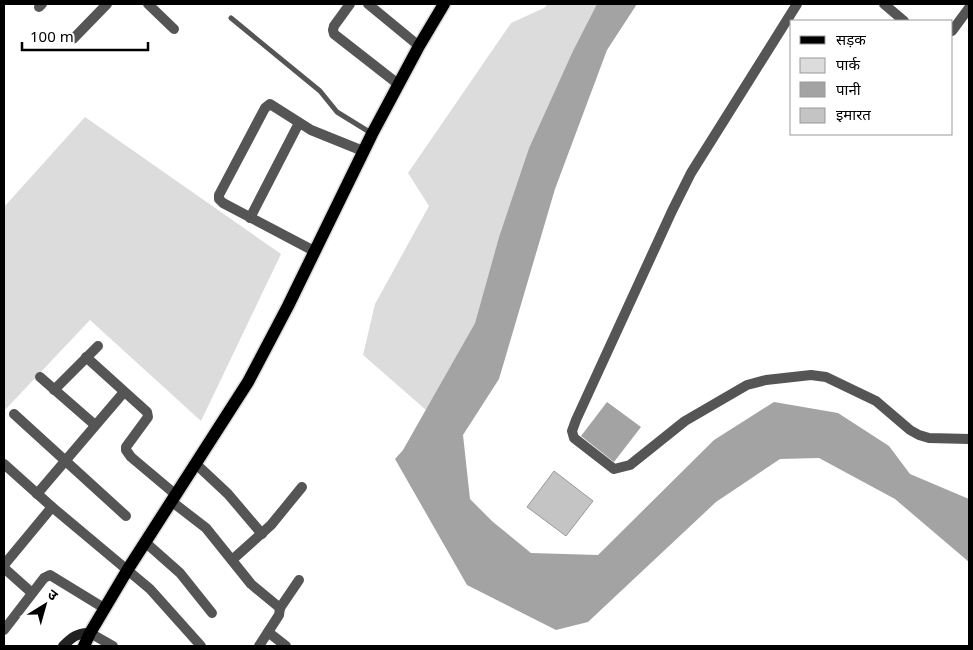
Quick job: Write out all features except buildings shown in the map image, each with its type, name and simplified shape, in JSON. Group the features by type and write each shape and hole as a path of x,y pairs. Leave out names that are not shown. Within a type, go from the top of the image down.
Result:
{"main road":[{"path":"84,646 128,569 248,382 363,151 398,84 444,4"}],"street":[{"path":"73,39 107,4"},
{"path":"148,4 174,29"},
{"path":"350,4 334,26 334,34 398,84"},
{"path":"368,4 419,46"},
{"path":"797,4 691,173 576,420 572,431 574,438 614,469 624,468 685,421 747,385 766,380 811,375 826,377 876,401 910,430 919,435 950,440 969,438"},
{"path":"884,4 903,20"},
{"path":"953,31 969,8"},
{"path":"314,251 223,203 219,199 219,195 267,105 273,105 322,136 363,151"},
{"path":"250,218 299,123"},
{"path":"54,390 98,346"},
{"path":"86,357 146,412 148,416 126,450 131,458 206,528 256,589 280,608"},
{"path":"40,377 95,425"},
{"path":"37,494 124,392"},
{"path":"14,414 126,516"},
{"path":"4,464 52,508 128,569 157,595 201,646"},
{"path":"196,464 228,494 262,534"},
{"path":"232,560 276,520 302,487"},
{"path":"32,593 4,566 52,508"},
{"path":"145,542 180,572 212,613"},
{"path":"4,630 44,578 50,575 104,608"},
{"path":"259,646 298,580"},
{"path":"268,632 286,646"},
{"path":"63,646 77,635 84,633 90,633 114,646"}],"lane":[{"path":"231,18 320,90 337,112 372,134"}],"green space":[{"path":"548,4 597,4 529,148 499,237 475,323 426,410 363,355 375,304 429,206 408,173 511,23 544,8"},
{"path":"85,117 281,254 201,421 90,320 4,411 4,207"}],"water":[{"path":"597,4 637,4 607,50 555,189 499,379 463,435 470,499 493,522 531,553 598,555 714,440 774,402 838,413 889,446 910,474 969,499 969,562 895,499 819,458 780,459 716,502 588,622 556,630 467,585 395,459 403,450 475,323 499,237 529,148 573,51"},
{"path":"607,402 641,427 614,462 581,436"}]}
